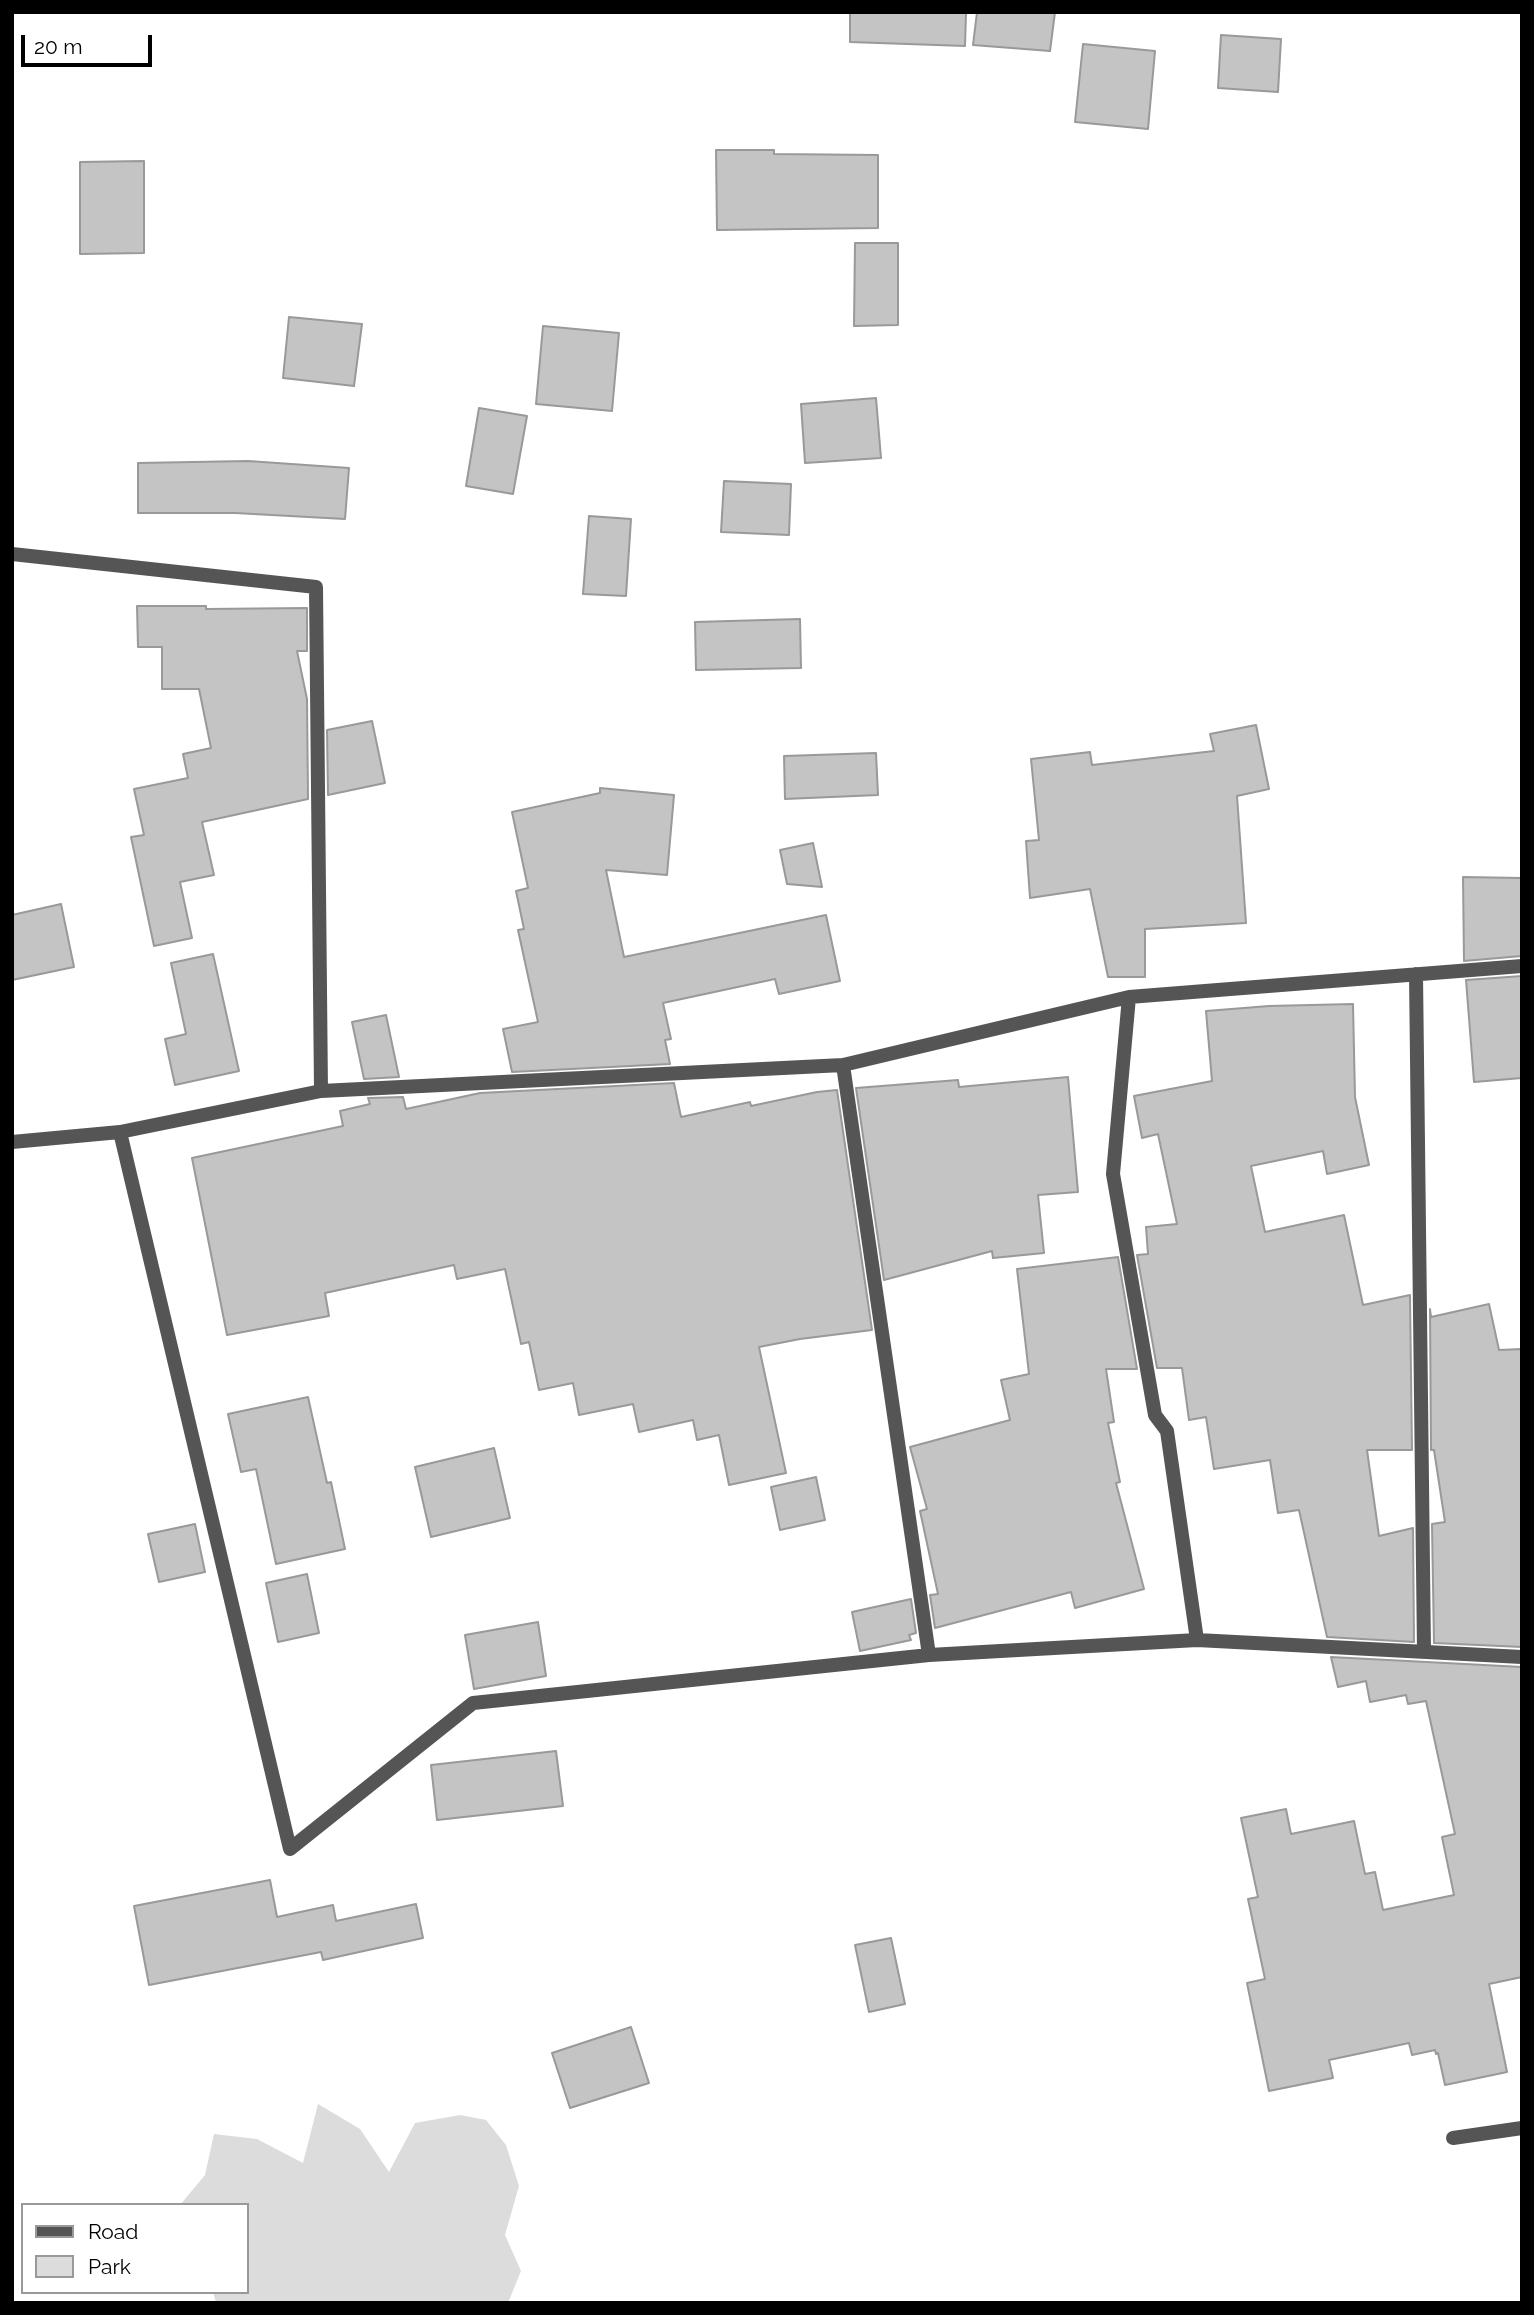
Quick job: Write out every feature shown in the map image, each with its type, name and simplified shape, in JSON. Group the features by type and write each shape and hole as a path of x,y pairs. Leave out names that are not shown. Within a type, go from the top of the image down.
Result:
{"street":[{"path":"12,554 316,587 321,1091"},
{"path":"12,1142 120,1132 321,1091 843,1065 1129,997 1522,966"},
{"path":"1416,974 1424,1651"},
{"path":"1129,997 1113,1174 1155,1415 1167,1432 1198,1640"},
{"path":"843,1065 929,1655"},
{"path":"120,1132 290,1849 472,1703 929,1655 1198,1640 1522,1657"},
{"path":"1454,2138 1522,2127"}],"green space":[{"path":"318,2104 360,2129 389,2172 415,2123 460,2115 486,2120 506,2145 519,2186 505,2235 521,2271 508,2303 216,2303 214,2294 248,2294 248,2203 182,2203 205,2175 214,2134 257,2139 303,2163"}],"building":[{"path":"850,12 966,13 965,46 850,42"},
{"path":"977,12 1055,12 1050,51 973,45"},
{"path":"1221,35 1281,39 1278,92 1218,88"},
{"path":"1083,44 1155,51 1148,129 1075,122"},
{"path":"716,150 774,150 774,154 878,155 878,228 717,230"},
{"path":"144,161 144,253 80,254 80,162"},
{"path":"855,243 898,243 898,325 854,326"},
{"path":"289,317 362,324 354,386 283,378"},
{"path":"543,326 619,333 612,411 536,404"},
{"path":"876,398 881,458 805,463 801,404"},
{"path":"479,408 527,416 513,494 466,486"},
{"path":"248,461 349,468 345,519 235,513 138,513 138,463"},
{"path":"724,481 791,484 789,535 721,532"},
{"path":"589,516 631,519 626,596 583,594"},
{"path":"137,606 206,606 206,609 307,608 307,651 297,651 307,699 308,799 202,822 214,875 180,882 192,938 154,946 131,837 144,835 134,789 188,778 183,754 211,748 199,689 162,689 162,647 138,647"},
{"path":"800,619 801,668 696,670 695,622"},
{"path":"372,721 385,783 328,795 327,730"},
{"path":"1256,725 1269,789 1237,796 1246,923 1145,929 1145,977 1108,977 1090,889 1030,898 1026,841 1039,840 1031,759 1090,752 1092,765 1214,751 1210,734"},
{"path":"876,753 878,795 785,799 784,756"},
{"path":"600,788 674,795 667,875 606,870 624,957 826,915 840,981 779,994 775,979 663,1003 671,1039 665,1040 670,1064 512,1072 503,1029 538,1022 518,930 524,929 516,891 528,888 512,812 600,793"},
{"path":"813,843 822,887 787,884 780,850"},
{"path":"1463,877 1522,878 1522,956 1464,961"},
{"path":"61,904 74,967 12,980 12,915"},
{"path":"213,954 239,1071 175,1085 165,1039 186,1034 171,963"},
{"path":"1522,976 1522,1078 1474,1082 1466,980"},
{"path":"1353,1004 1355,1097 1369,1165 1327,1174 1323,1151 1251,1166 1265,1232 1344,1215 1363,1305 1410,1295 1412,1450 1367,1450 1379,1536 1413,1528 1414,1642 1327,1637 1299,1510 1278,1513 1270,1460 1214,1469 1206,1417 1189,1420 1182,1368 1157,1368 1137,1255 1148,1254 1146,1227 1177,1224 1158,1134 1142,1138 1134,1096 1212,1081 1206,1011"},
{"path":"386,1015 399,1077 364,1079 352,1022"},
{"path":"1068,1077 1078,1192 1038,1195 1044,1253 993,1258 992,1251 884,1280 856,1088 958,1080 959,1087"},
{"path":"674,1083 681,1117 750,1102 751,1106 837,1090 872,1330 759,1347 786,1473 729,1485 719,1435 697,1440 693,1420 639,1432 633,1404 579,1415 573,1383 539,1390 529,1342 521,1344 505,1269 457,1279 454,1265 325,1293 329,1316 227,1335 192,1158 343,1126 340,1111 370,1104 368,1098 403,1097 406,1109 480,1093"},
{"path":"1118,1257 1137,1369 1106,1369 1114,1422 1108,1423 1120,1482 1116,1483 1144,1589 1075,1608 1071,1592 935,1628 930,1595 938,1594 920,1511 927,1509 910,1447 1010,1420 1001,1380 1029,1374 1017,1269"},
{"path":"1489,1304 1499,1350 1522,1349 1522,1647 1434,1643 1432,1524 1445,1522 1434,1450 1431,1450 1430,1309 1431,1317"},
{"path":"308,1397 327,1483 331,1482 345,1549 276,1564 256,1469 241,1472 228,1414"},
{"path":"494,1448 510,1518 431,1537 415,1467"},
{"path":"816,1477 825,1520 780,1530 771,1487"},
{"path":"195,1524 205,1572 159,1582 148,1534"},
{"path":"307,1574 319,1633 278,1642 266,1583"},
{"path":"911,1599 916,1633 909,1635 911,1640 860,1651 852,1612"},
{"path":"538,1622 546,1676 474,1689 465,1635"},
{"path":"1331,1657 1522,1667 1522,1977 1489,1984 1507,2072 1445,2085 1438,2053 1436,2054 1435,2050 1412,2055 1409,2043 1329,2060 1333,2078 1269,2091 1247,1983 1265,1979 1248,1899 1258,1897 1241,1818 1286,1809 1291,1834 1354,1821 1365,1874 1375,1872 1383,1910 1454,1895 1442,1837 1455,1834 1426,1701 1408,1704 1406,1695 1370,1702 1366,1681 1338,1687"},
{"path":"556,1751 563,1806 437,1820 431,1765"},
{"path":"270,1880 277,1917 333,1905 336,1921 416,1904 423,1938 323,1960 321,1952 149,1985 134,1906"},
{"path":"891,1938 905,2004 869,2012 855,1945"},
{"path":"631,2027 649,2083 570,2108 552,2053"}]}
